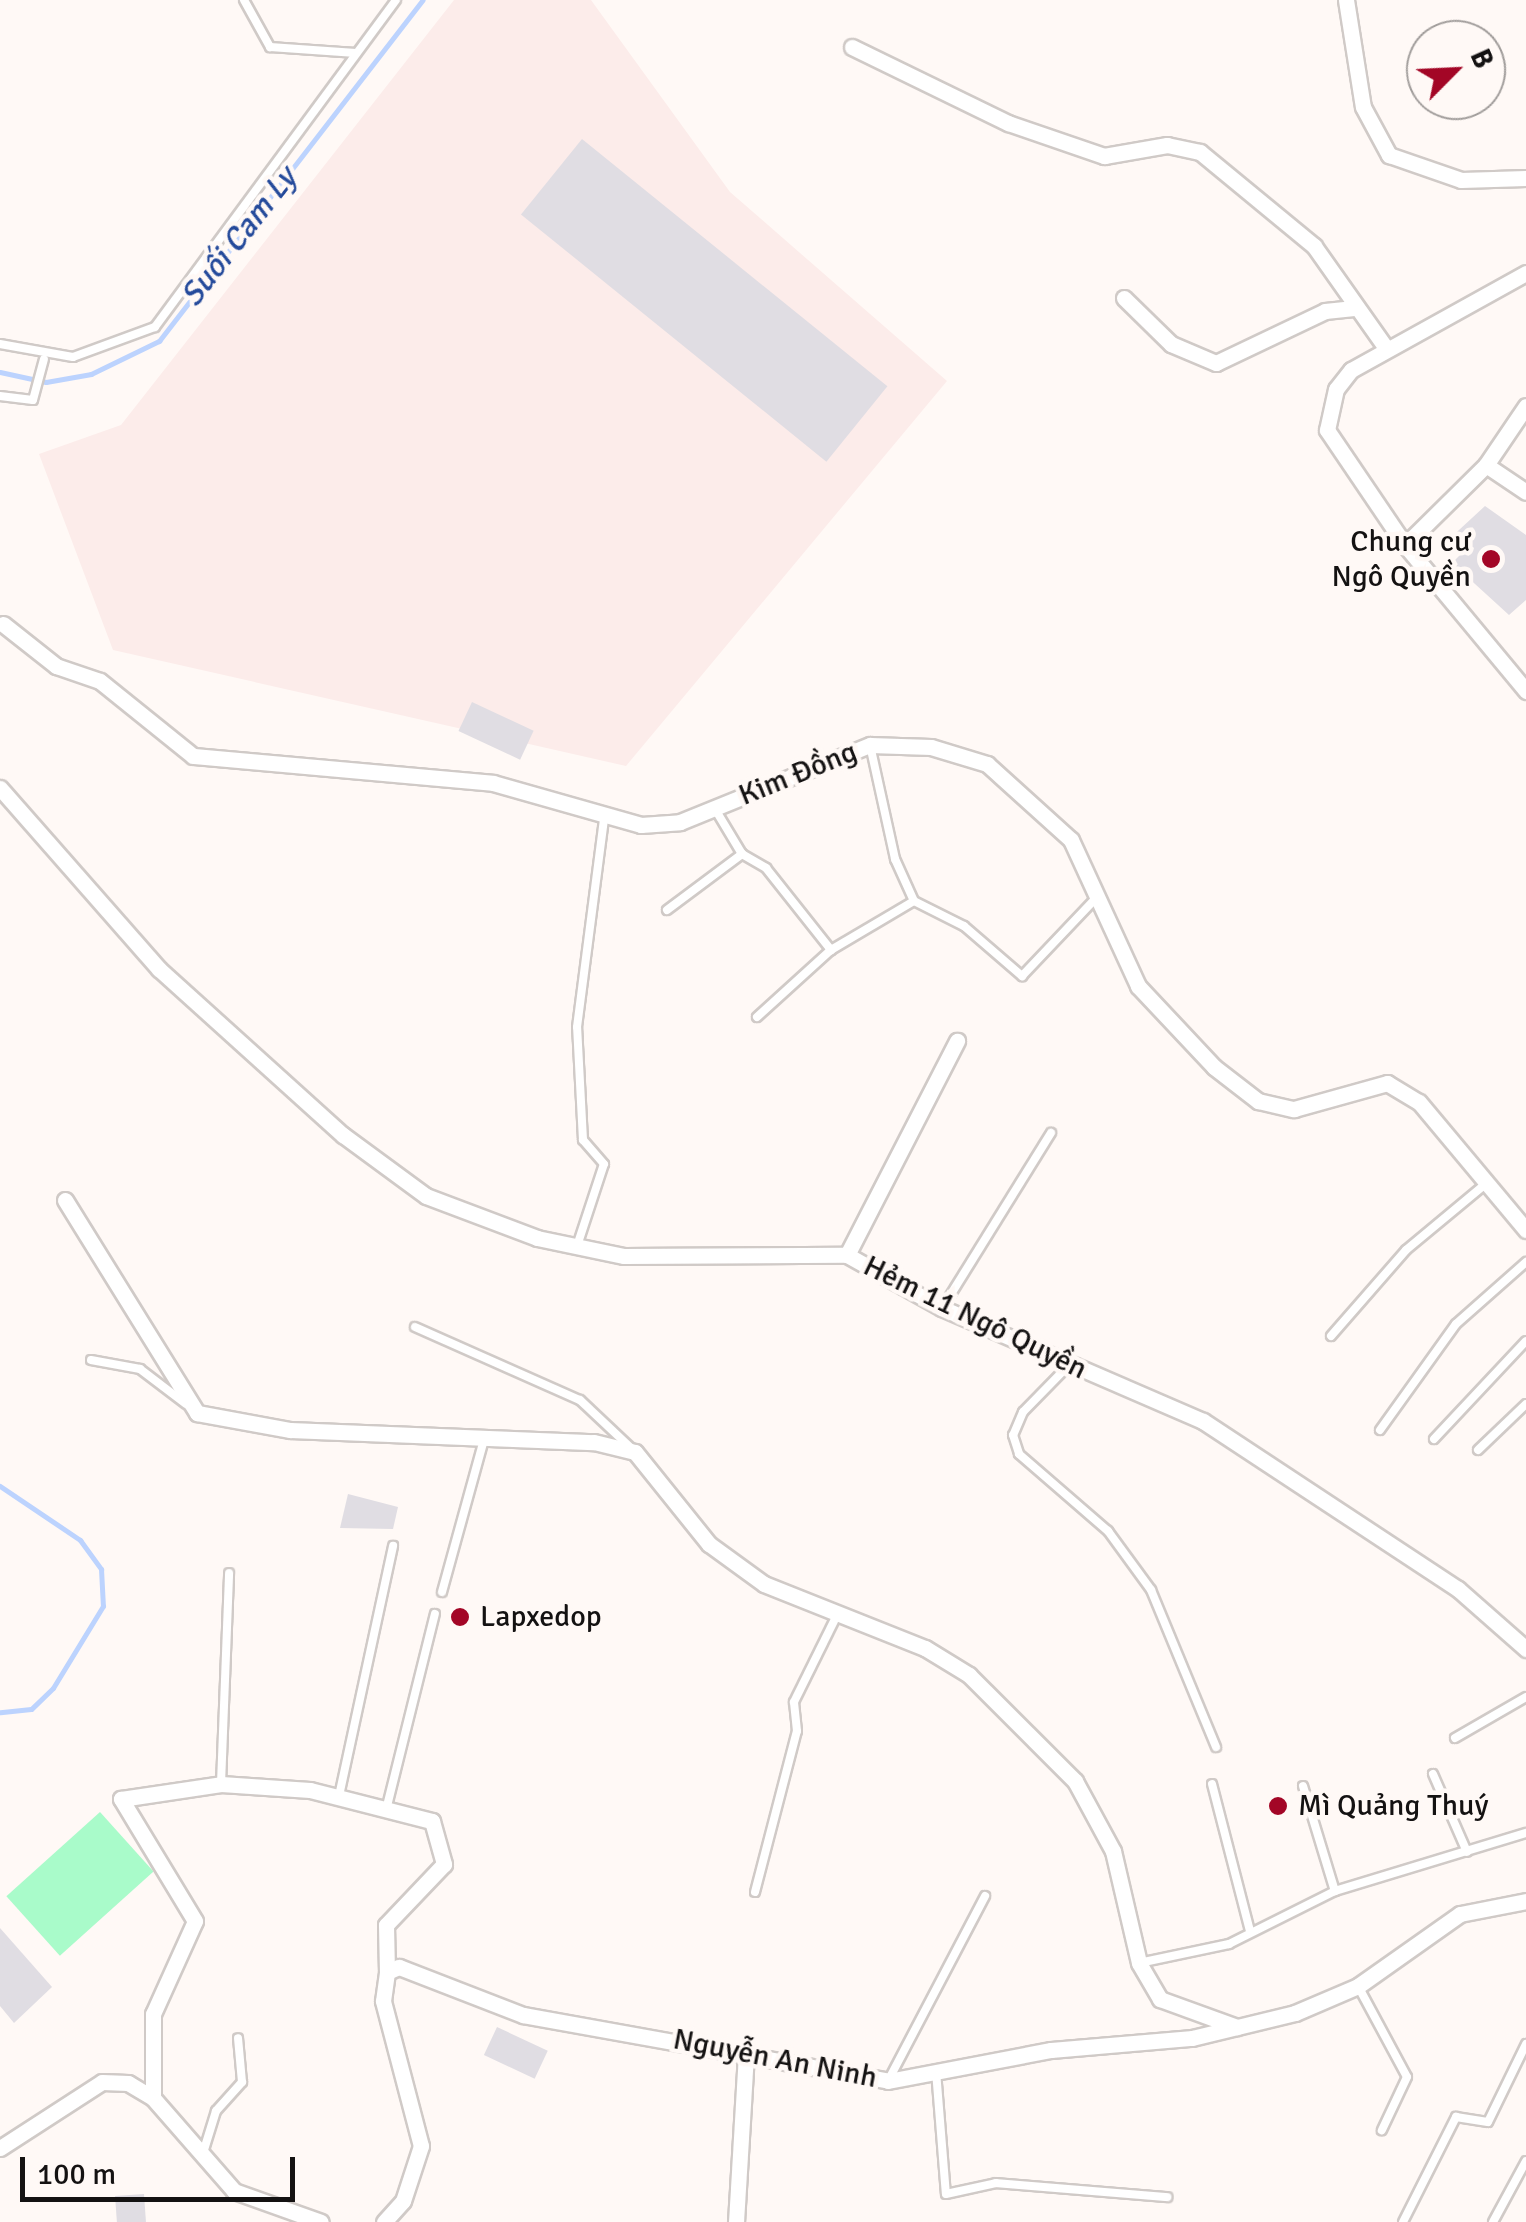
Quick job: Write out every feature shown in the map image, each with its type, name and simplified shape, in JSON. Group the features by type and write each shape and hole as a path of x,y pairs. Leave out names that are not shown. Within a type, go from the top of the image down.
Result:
{"street":[{"path":"1346,0 1363,107 1390,155 1461,180 1526,178"},
{"path":"852,47 1008,123 1104,156 1166,145 1200,152 1314,246 1354,308 1386,348"},
{"path":"1526,274 1386,348 1336,389 1328,430 1405,545 1526,691"},
{"path":"1124,298 1171,344 1216,363 1325,311 1354,308"},
{"path":"1405,545 1486,465 1526,406"},
{"path":"1486,465 1526,492"},
{"name":"Kim Đồng","path":"1,622 56,666 100,681 193,756 493,783 604,819 680,822 870,745 930,747 987,764 1071,840 1165,1023 1258,1101 1294,1108 1387,1083 1419,1102 1526,1230"},
{"name":"Hẻm 11 Ngô Quyền","path":"0,788 158,969 366,1154 426,1196 577,1246 624,1256 847,1255 942,1308 1068,1366 1203,1421 1458,1589 1526,1649"},
{"path":"847,1255 957,1041"},
{"path":"65,1200 197,1413 290,1430 484,1439 636,1452 709,1544 835,1619 925,1648 969,1675 1075,1781 1112,1851 1140,1963 1172,2007 1238,2027"},
{"path":"154,2098 153,2014 195,1921 121,1799 221,1784 338,1796 432,1821 444,1864 386,1925 384,2011 421,2146 403,2201 384,2222"},
{"name":"Nguyễn An Ninh","path":"387,1972 413,1968 522,2015 888,2081 1238,2027 1358,1986 1460,1914 1526,1901"},
{"path":"736,2222 746,2055"},
{"path":"0,2148 102,2082 128,2083 154,2098 200,2162 234,2190 321,2222"}],"lane":[{"path":"244,0 270,47 356,53"},
{"path":"0,344 44,359 100,353 155,327 396,0"},
{"path":"0,396 34,400 44,359"},
{"path":"870,745 895,859 914,901 964,926 1022,976 1099,896"},
{"path":"715,808 742,854 766,868 831,950"},
{"path":"577,1246 604,1164 582,1140 577,1027 604,819"},
{"path":"667,910 742,854"},
{"path":"757,1017 831,950 914,901"},
{"path":"942,1308 1051,1133"},
{"path":"1331,1336 1406,1250 1488,1182"},
{"path":"1380,1430 1456,1324 1526,1262"},
{"path":"415,1327 565,1392 636,1452"},
{"path":"1434,1439 1526,1341"},
{"path":"91,1360 140,1369 197,1413"},
{"path":"1068,1366 1023,1412 1013,1435 1018,1454 1108,1530 1151,1590 1216,1748"},
{"path":"1478,1450 1526,1404"},
{"path":"442,1592 484,1439"},
{"path":"338,1796 393,1546"},
{"path":"221,1784 228,1573"},
{"path":"387,1806 435,1614"},
{"path":"756,1892 797,1730 794,1702 835,1619"},
{"path":"1454,1738 1526,1697"},
{"path":"1432,1774 1468,1852"},
{"path":"1212,1784 1250,1930"},
{"path":"1303,1786 1334,1890"},
{"path":"1140,1963 1229,1944 1334,1890 1526,1832"},
{"path":"888,2081 985,1896"},
{"path":"1358,1986 1407,2076 1382,2130"},
{"path":"200,2162 216,2110 242,2082 238,2038"},
{"path":"1404,2222 1456,2117 1488,2122 1526,2044"},
{"path":"936,2071 946,2194 996,2183 1166,2197"},
{"path":"1493,2222 1526,2161"}],"shaded area":[{"path":"454,0 591,0 730,192 947,381 626,766 113,650 39,454 121,425"}],"green space":[{"path":"100,1812 154,1871 60,1956 6,1896"}],"building":[{"path":"582,139 887,386 826,462 521,214"},
{"name":"Chung cư Ngô Quyền","path":"1485,506 1526,535 1526,600 1509,615 1452,563 1460,555 1446,542"},
{"path":"472,702 534,731 520,760 458,731"},
{"path":"348,1494 398,1507 393,1529 340,1528"},
{"path":"0,1928 52,1987 14,2023 0,2006"},
{"path":"497,2027 548,2051 535,2079 484,2055"},
{"path":"144,2194 146,2222 117,2222 115,2196"}],"waterway":[{"name":"Suối Cam Ly","path":"0,372 46,382 91,374 159,341 423,0"},
{"name":"Suối Cam Ly","path":"0,1486 80,1540 101,1569 103,1606 53,1688 31,1709 0,1712"}],"place":[{"name":"Chung cư Ngô Quyền","path":"1491,559"},
{"name":"Lapxedop","path":"460,1617"},
{"name":"Mì Quảng Thuý","path":"1278,1806"}]}
